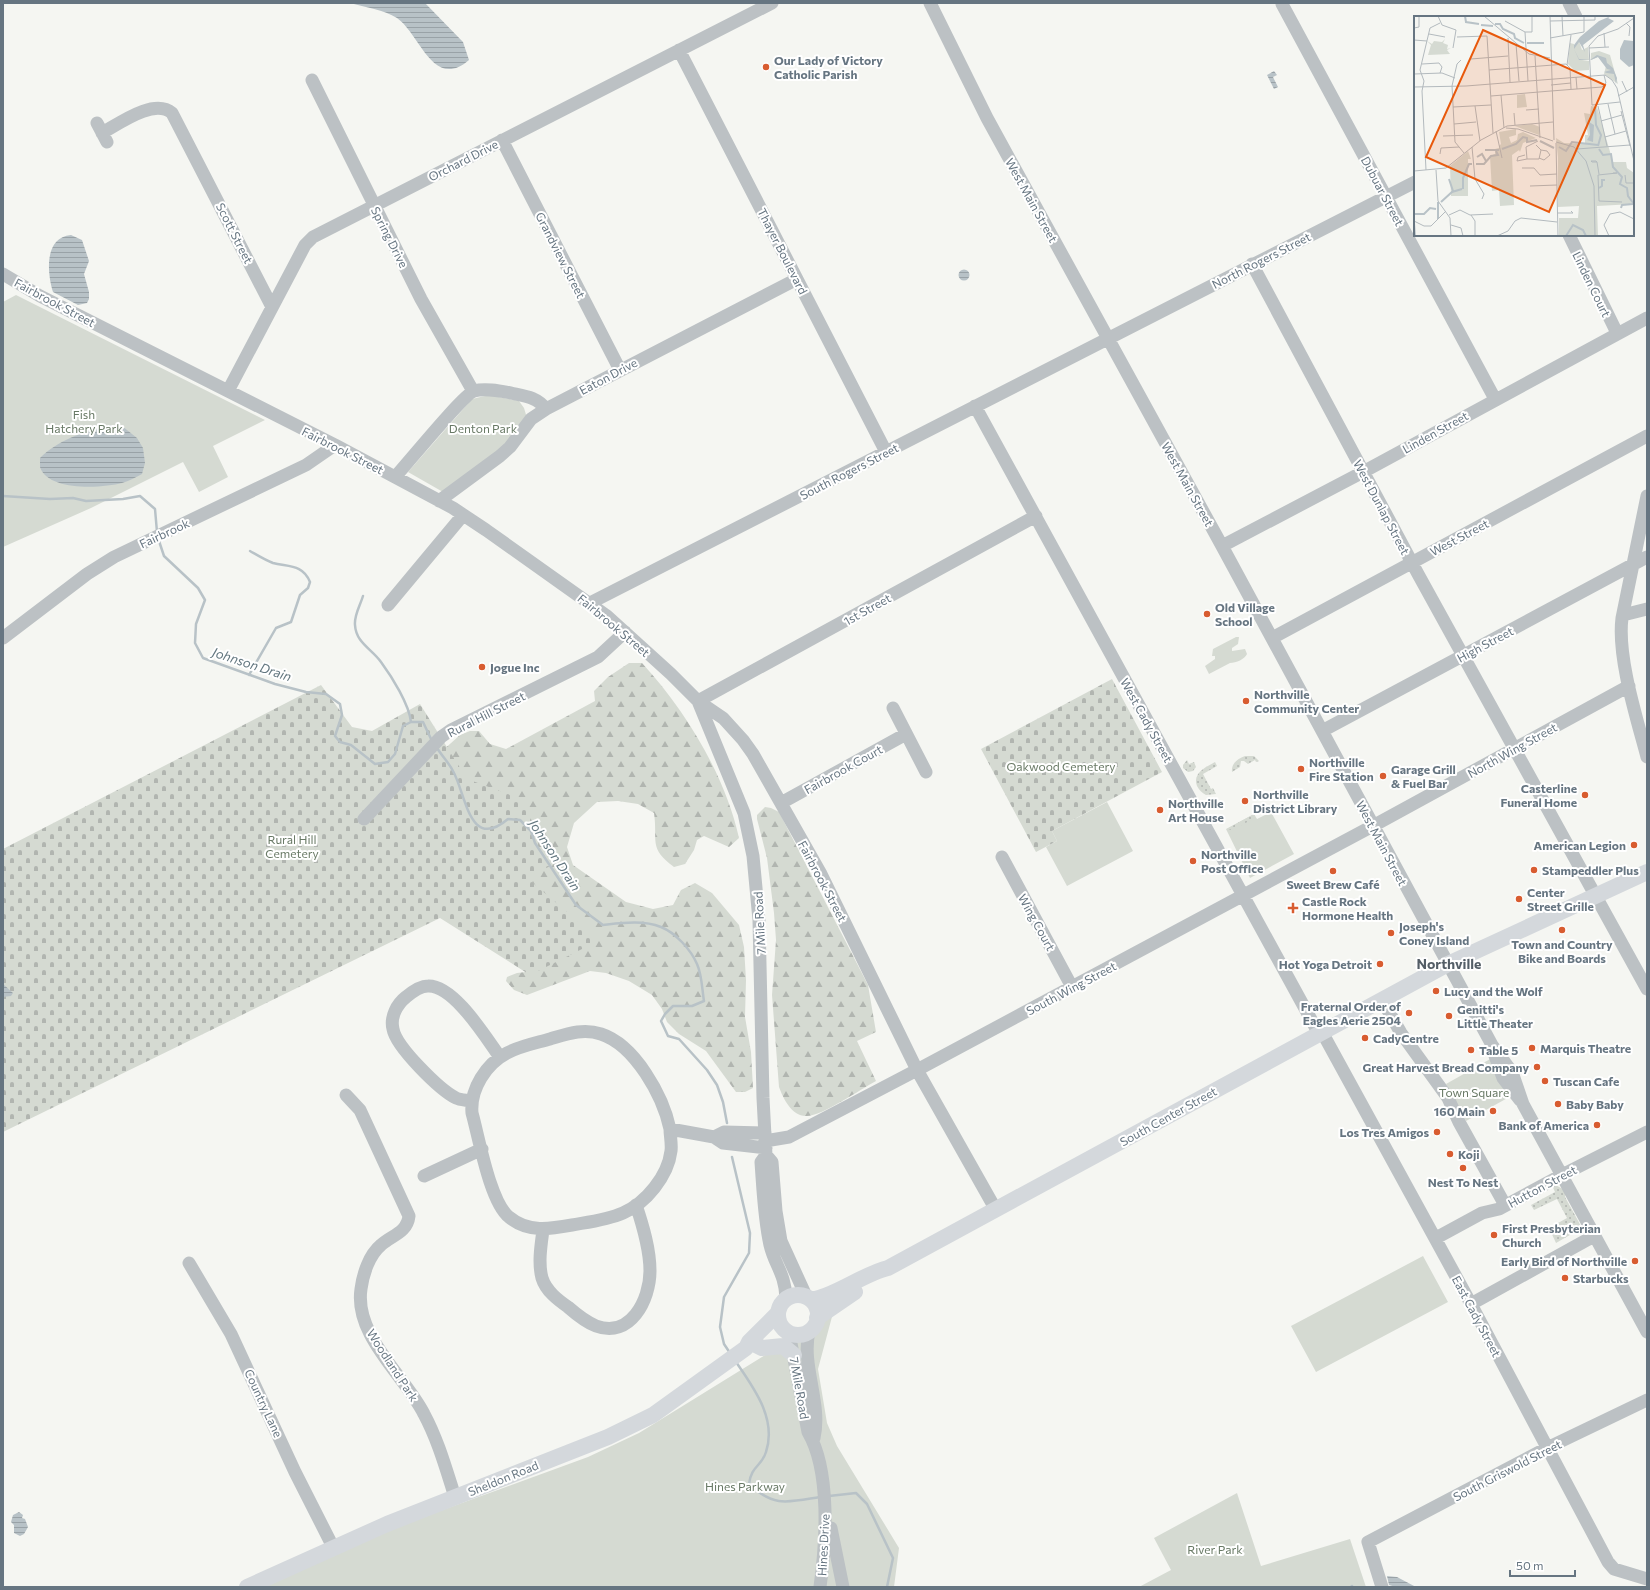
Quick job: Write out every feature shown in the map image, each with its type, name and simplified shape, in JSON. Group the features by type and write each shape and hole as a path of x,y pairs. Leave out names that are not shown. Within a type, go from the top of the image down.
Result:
{"main road":[{"name":"South Center Street","path":"809,1298 815,1299 876,1271 888,1268 1448,964 1647,872"},
{"name":"South Center Street","path":"813,1325 847,1296 881,1277 888,1268"},
{"path":"796,1294 809,1298 817,1308 813,1325 799,1335 788,1332 779,1321 778,1313 780,1306 786,1298 796,1294"},
{"name":"Sheldon Road","path":"743,1352 749,1342 778,1313"},
{"name":"Sheldon Road","path":"248,1587 333,1547 601,1439 634,1424 659,1410 743,1352 788,1332"},
{"path":"743,1352 782,1346 794,1356"}],"street":[{"name":"Orchard Drive","path":"228,391 308,240 772,3"},
{"name":"West Main Street","path":"930,3 986,118 1222,546 1492,1045 1503,1078 1523,1104 1647,1332"},
{"path":"1569,3 1576,16"},
{"name":"Dubuar Street","path":"1282,4 1495,399"},
{"name":"Thayer Boulevard","path":"679,50 886,452"},
{"name":"Spring Drive","path":"312,80 425,306 473,391"},
{"name":"Scott Street","path":"102,133 148,109 164,108 175,117 272,307"},
{"name":"Grandview Street","path":"502,140 620,370"},
{"name":"North Rogers Street","path":"1107,338 1414,183"},
{"name":"Linden Court","path":"1569,236 1617,333"},
{"name":"West Dunlap Street","path":"1252,264 1513,748 1647,989"},
{"name":"Fairbrook Street","path":"3,274 40,296 334,445 463,515 590,603 625,632 698,701 723,718 743,740 821,874 917,1070 996,1210"},
{"name":"Eaton Drive","path":"439,501 500,456 510,447 531,419 546,409 797,279"},
{"name":"Linden Street","path":"1222,546 1363,472 1495,399 1647,318"},
{"name":"South Rogers Street","path":"590,603 1107,338"},
{"path":"395,477 459,404 473,391 485,390 523,395 534,398 546,409"},
{"name":"West Cady Street","path":"975,406 1321,1033"},
{"name":"West Street","path":"1272,638 1647,436"},
{"name":"Fairbrook","path":"3,638 87,574 114,557 306,465 334,445"},
{"path":"1647,496 1623,615 1622,641 1630,686 1647,757"},
{"path":"388,605 463,515"},
{"name":"1st Street","path":"698,701 1036,516"},
{"name":"High Street","path":"1322,731 1647,557"},
{"path":"1623,615 1647,609"},
{"name":"Rural Hill Street","path":"364,819 441,737 451,730 598,658 625,632"},
{"name":"North Wing Street","path":"1373,825 1630,686"},
{"name":"7 Mile Road","path":"698,701 744,813 753,856 759,920 766,1144 772,1162 776,1211 781,1241 809,1298"},
{"path":"893,708 926,772"},
{"name":"Fairbrook Court","path":"781,803 906,734"},
{"name":"South Wing Street","path":"670,1129 714,1137 724,1132 766,1144 789,1137 917,1070 1373,825"},
{"name":"Wing Court","path":"1002,857 1072,987"},
{"path":"471,1101 458,1099 445,1091 426,1075 399,1042 393,1030 392,1022 399,1004 418,988 428,986 442,990 459,1003 500,1057"},
{"path":"1382,1000 1401,1033 1448,1098 1458,1122 1505,1205"},
{"path":"590,1031 606,1035 623,1047 647,1076 663,1106 670,1129 671,1151 665,1170 652,1190 636,1205 622,1214 588,1222 543,1230 520,1225 509,1218 502,1210 495,1196 472,1113 471,1101 477,1083 500,1057 516,1049 577,1032 590,1031"},
{"name":"East Cady Street","path":"1321,1033 1436,1238 1609,1565 1616,1570 1647,1579"},
{"name":"Woodland Park","path":"346,1095 360,1110 409,1216 405,1229 380,1245 368,1265 360,1291 364,1318 378,1347 415,1397 425,1414 437,1442 455,1497"},
{"name":"Hutton Street","path":"1436,1238 1482,1213 1505,1205 1647,1132"},
{"name":"7 Mile Road","path":"766,1144 761,1162 768,1234 771,1248 783,1274 786,1298"},
{"path":"424,1176 482,1149"},
{"path":"543,1230 540,1260 542,1278 548,1290 590,1323 604,1328 617,1328 628,1323 635,1316 645,1298 649,1281 647,1247 636,1205"},
{"path":"1471,1304 1594,1236"},
{"name":"Country Lane","path":"189,1262 234,1341 295,1472 333,1547"},
{"name":"7 Mile Road","path":"813,1325 807,1350 815,1425 814,1441 822,1477 825,1504"},
{"name":"7 Mile Road","path":"788,1332 808,1432 814,1441"},
{"name":"South Griswold Street","path":"1382,1587 1368,1542 1547,1448 1647,1400"},
{"path":"825,1504 843,1587"},
{"name":"Hines Drive","path":"820,1587 824,1558 825,1504"}],"green space":[{"name":"Fish Hatchery Park","path":"16,295 265,420 213,446 228,477 199,492 183,462 91,508 3,547 3,302"},
{"name":"Denton Park","path":"489,395 519,401 524,408 527,418 502,449 443,492 408,472 472,399"},
{"path":"1236,637 1239,637 1238,644 1232,648 1232,651 1245,649 1247,654 1246,656 1209,674 1205,666 1215,659 1215,656 1212,656 1213,649"},
{"path":"629,663 642,663 674,702 702,745 724,791 733,814 739,838 729,847 704,836 697,840 694,850 685,864 674,867 660,854 657,849 654,813 638,804 618,801 597,802 574,823 567,847 573,865 626,902 653,909 673,905 681,890 695,883 712,893 739,925 744,947 746,980 745,1017 751,1052 753,1088 745,1092 736,1092 706,1051 679,1034 667,1022 662,1009 652,995 629,981 606,973 590,971 527,995 514,990 506,981 507,977 517,973 534,971 393,795 460,735 470,731 479,731 490,744 506,749 595,701 594,691 608,677"},
{"name":"Oakwood Cemetery","path":"1112,679 1162,772 1052,831 1057,841 1036,852 981,749"},
{"name":"Rural Hill Cemetery","path":"321,685 352,727 372,731 420,704 467,779 519,798 556,863 527,878 600,940 530,975 440,918 3,1132 3,849"},
{"path":"1245,756 1254,756 1259,761 1256,762 1255,760 1248,764 1241,761 1240,767 1232,772 1232,767 1235,762"},
{"path":"1187,760 1189,764 1194,762 1196,767 1193,771 1188,772 1183,768 1183,765"},
{"path":"1215,762 1217,766 1203,774 1211,789 1213,788 1216,794 1206,795 1197,786 1196,777 1201,771"},
{"path":"1107,802 1133,851 1067,886 1046,847 1057,841 1052,831"},
{"path":"765,807 779,812 868,985 876,1032 857,1041 876,1081 822,1112 814,1115 802,1115 793,1110 789,1106 779,1087 772,995 776,940 774,913 767,858 757,819 757,815"},
{"path":"1271,812 1294,854 1250,878 1226,829 1254,814 1257,819"},
{"path":"1254,814 1255,818 1232,830 1227,829"},
{"name":"Town Square","path":"1492,1058 1513,1095 1466,1121 1446,1084"},
{"path":"1554,1184 1566,1191 1565,1197 1582,1228 1556,1243 1549,1228 1567,1218 1557,1199 1534,1210 1531,1205 1555,1192 1552,1185"},
{"path":"1423,1256 1448,1302 1316,1372 1291,1326"},
{"name":"Hines Parkway","path":"833,1313 818,1369 827,1423 837,1446 899,1548 894,1587 265,1587 393,1528 588,1457 639,1433"},
{"name":"River Park","path":"1237,1493 1261,1566 1350,1539 1366,1587 1139,1587 1171,1570 1154,1538"}],"shaded area":[{"path":"350,3 425,3 463,42 469,60 457,68 446,69 436,65 397,18 380,11"},
{"path":"1274,71 1277,75 1273,77 1278,87 1274,89 1267,75"},
{"path":"71,235 82,240 89,261 84,274 89,292 89,299 87,303 78,305 53,292 49,275 52,249 56,242 62,237"},
{"path":"962,270 966,270 968,271 968,279 962,280 959,277 959,273"},
{"path":"106,425 122,426 137,438 143,448 145,463 142,474 122,483 90,487 64,484 54,481 45,475 40,467 40,458 47,452 62,442"},
{"path":"3,984 13,993 11,996 3,997"},
{"path":"19,1512 23,1515 22,1518 25,1519 28,1527 24,1534 20,1536 14,1533 14,1525 11,1522 13,1515"},
{"path":"1387,1576 1397,1577 1416,1587 1396,1587 1389,1585"}],"waterway":[{"name":"Johnson Drain","path":"3,496 50,499 73,498 86,501 123,499 140,496 155,509 157,532"},
{"name":"Johnson Drain","path":"159,541 164,556 198,588 205,600 196,624 195,643 203,658 275,684 306,692 326,694 340,704 342,715 335,736 340,742 351,745 375,764 388,762 395,754 403,726 411,722 423,722 432,741"},
{"path":"249,675 276,628 291,622 300,595 308,588 310,582 307,576 299,569 273,563 250,551"},
{"path":"363,596 355,618 358,637 377,657 395,683 404,699 411,722"},
{"name":"Johnson Drain","path":"437,748 450,765 471,816 477,824 485,829 495,827 508,819 520,820 531,831 535,843 576,905 603,925 647,923 661,927 672,933 687,948 699,968 704,1001 692,1006 673,1006 665,1014 661,1021 668,1036 679,1039 707,1070 717,1085 723,1102 727,1123"},
{"name":"Johnson Drain","path":"730,1353 724,1344 720,1327 724,1297 749,1253 750,1233 732,1157"},
{"name":"Johnson Drain","path":"736,1362 750,1382 762,1404 768,1428 769,1440 766,1452 752,1473 749,1484 758,1492 774,1500 791,1501 820,1497"},
{"name":"Johnson Drain","path":"829,1496 856,1493 867,1504 893,1558 887,1587"}],"place":[{"name":"Our Lady of Victory Catholic Parish","path":"766,67"},
{"name":"Old Village School","path":"1207,614"},
{"name":"Jogue Inc","path":"482,667"},
{"name":"Northville Community Center","path":"1246,701"},
{"name":"Northville Fire Station","path":"1301,769"},
{"name":"Garage Grill & Fuel Bar","path":"1383,776"},
{"name":"Casterline Funeral Home","path":"1585,795"},
{"name":"Northville District Library","path":"1245,801"},
{"name":"Northville Art House","path":"1160,810"},
{"name":"American Legion","path":"1634,845"},
{"name":"Northville Post Office","path":"1193,861"},
{"name":"Stampeddler Plus","path":"1534,870"},
{"name":"Sweet Brew Café","path":"1333,871"},
{"name":"Center Street Grille","path":"1519,899"},
{"name":"Castle Rock Hormone Health","path":"1293,908"},
{"name":"Town and Country Bike and Boards","path":"1562,930"},
{"name":"Joseph's Coney Island","path":"1391,933"},
{"name":"Hot Yoga Detroit","path":"1380,964"},
{"name":"Lucy and the Wolf","path":"1436,991"},
{"name":"Fraternal Order of Eagles Aerie 2504","path":"1409,1013"},
{"name":"Genitti's Little Theater","path":"1449,1016"},
{"name":"CadyCentre","path":"1365,1038"},
{"name":"Marquis Theatre","path":"1532,1048"},
{"name":"Table 5","path":"1471,1050"},
{"name":"Great Harvest Bread Company","path":"1537,1067"},
{"name":"Tuscan Cafe","path":"1545,1081"},
{"name":"Baby Baby","path":"1558,1104"},
{"name":"160 Main","path":"1493,1111"},
{"name":"Bank of America","path":"1597,1125"},
{"name":"Los Tres Amigos","path":"1437,1132"},
{"name":"Koji","path":"1450,1154"},
{"name":"Nest To Nest","path":"1463,1168"},
{"name":"First Presbyterian Church","path":"1494,1235"},
{"name":"Early Bird of Northville","path":"1635,1261"},
{"name":"Starbucks","path":"1565,1278"}],"district":[{"name":"Northville","path":"1449,963"}]}
